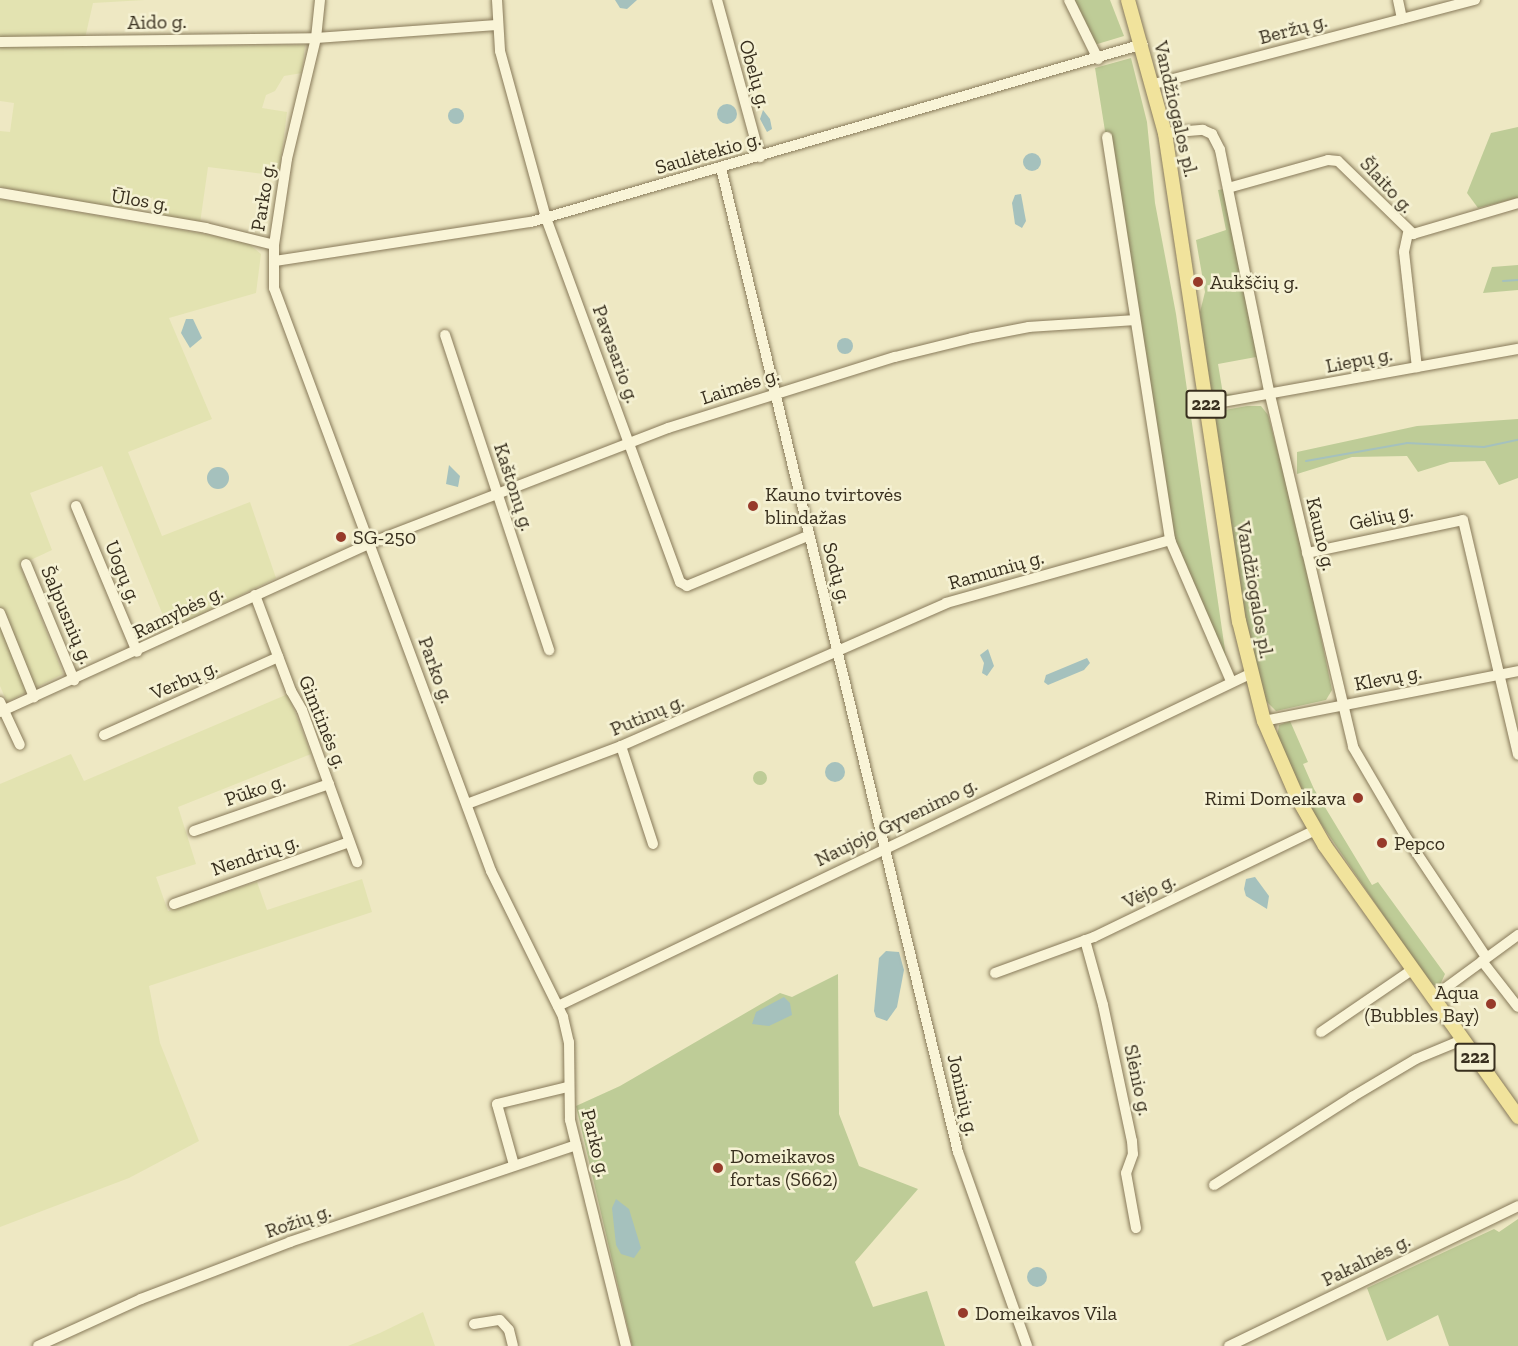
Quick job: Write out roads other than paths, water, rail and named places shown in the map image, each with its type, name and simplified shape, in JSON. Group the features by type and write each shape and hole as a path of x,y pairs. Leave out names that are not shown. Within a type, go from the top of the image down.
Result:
{"main road":[{"name":"Vandžiogalos pl.","path":"1128,0 1143,44 1165,133 1250,674 1264,721 1315,830 1431,998 1518,1117"}],"street":[{"name":"Parko g.","path":"320,0 316,38 291,138 274,245 276,293 503,901 558,1006 569,1036 569,1113 626,1346"},
{"name":"Pavasario g.","path":"497,0 500,51 546,218 683,585 808,536"},
{"name":"Obelų g.","path":"717,0 760,157"},
{"path":"1069,0 1098,59"},
{"path":"1398,0 1402,19"},
{"name":"Beržų g.","path":"1154,84 1475,0"},
{"name":"Aido g.","path":"0,42 316,38 497,26"},
{"name":"Saulėtekio g.","path":"275,261 546,218 1098,59 1143,44"},
{"name":"Kauno g.","path":"1165,133 1197,129 1212,134 1220,150 1270,395 1341,705 1353,747 1484,959 1518,1007"},
{"path":"1107,137 1170,540 1231,681"},
{"name":"Šlaito g.","path":"1228,188 1328,160 1338,160 1408,233 1426,232 1518,203"},
{"name":"Sodų g.","path":"721,168 884,848"},
{"name":"Ūlos g.","path":"0,193 207,228 274,245"},
{"path":"1408,233 1404,252 1417,367"},
{"name":"Laimės g.","path":"370,543 630,444 776,393 972,338 1029,327 1135,320"},
{"name":"Kaštonų g.","path":"445,335 549,650"},
{"name":"Liepų g.","path":"1206,405 1518,349"},
{"name":"Uogų g.","path":"76,506 136,652"},
{"name":"Gėlių g.","path":"1307,553 1463,520 1497,675"},
{"name":"Ramunių g.","path":"838,651 946,603 1170,540"},
{"name":"Ramybės g.","path":"2,708 75,680 370,543"},
{"name":"Šalpusnių g.","path":"26,564 75,680"},
{"name":"Gimtinės g.","path":"255,595 357,862"},
{"path":"0,613 34,697"},
{"name":"Putinų g.","path":"467,804 621,746 838,651"},
{"name":"Verbų g.","path":"104,735 278,657"},
{"name":"Klevų g.","path":"1264,721 1518,671"},
{"name":"Naujojo Gyvenimo g.","path":"558,1006 1231,681 1250,674"},
{"path":"1497,675 1518,754"},
{"path":"2,708 20,745"},
{"path":"621,746 653,844"},
{"name":"Pūko g.","path":"194,831 329,784"},
{"name":"Vėjo g.","path":"995,973 1085,940 1315,830"},
{"name":"Nendrių g.","path":"174,904 349,842"},
{"name":"Joninių g.","path":"884,848 958,1152 1027,1346"},
{"path":"1431,998 1518,935"},
{"name":"Slėnio g.","path":"1085,940 1103,1005 1132,1141 1133,1154 1126,1173 1136,1228"},
{"path":"1321,1032 1412,970"},
{"path":"1214,1185 1416,1059 1462,1040"},
{"path":"514,1165 497,1104 568,1087"},
{"name":"Rožių g.","path":"38,1346 195,1278 576,1145"},
{"name":"Pakalnės g.","path":"1229,1346 1518,1206"},
{"path":"474,1324 500,1320 509,1330 513,1346"}],"water":[{"path":"615,0 637,0 627,9 620,8"},
{"path":"727,104 734,107 737,114 734,121 727,124 720,121 717,114 720,107"},
{"path":"456,108 464,116 456,124 448,116"},
{"path":"763,110 770,119 772,129 767,132 760,119"},
{"path":"1032,153 1038,156 1041,162 1038,168 1032,171 1026,168 1023,162 1026,156"},
{"path":"1021,194 1026,221 1022,228 1015,224 1012,203 1015,195"},
{"path":"186,319 193,319 202,338 190,348 181,333"},
{"path":"845,338 851,340 853,346 851,352 845,354 839,352 837,346 839,340"},
{"path":"449,465 460,476 458,487 446,484"},
{"path":"218,467 226,470 229,478 226,486 218,489 210,486 207,478 210,470"},
{"path":"988,649 994,666 987,676 982,673 984,663 980,655"},
{"path":"1087,658 1090,663 1084,670 1048,685 1044,682 1046,675"},
{"path":"835,762 842,765 845,772 842,779 835,782 828,779 825,772 828,765"},
{"path":"1255,877 1269,896 1267,909 1246,896 1244,889 1246,879"},
{"path":"886,951 899,952 904,970 897,1007 887,1021 876,1017 874,1011 879,958"},
{"path":"784,997 790,1003 792,1015 769,1026 752,1024 756,1012"},
{"path":"616,1199 629,1209 641,1248 634,1258 621,1254 616,1245 612,1208"},
{"path":"1037,1267 1044,1270 1047,1277 1044,1284 1037,1287 1030,1284 1027,1277 1030,1270"}],"waterway":[{"path":"1503,281 1518,280"},
{"path":"1306,461 1407,443 1484,447 1518,440"}],"place":[{"name":"Aukščių g.","path":"1198,282"},
{"name":"Kauno tvirtovės blindažas","path":"753,506"},
{"name":"SG-250","path":"341,537"},
{"name":"Rimi Domeikava","path":"1358,798"},
{"name":"Pepco","path":"1382,843"},
{"name":"Aqua (Bubbles Bay)","path":"1491,1004"},
{"name":"Domeikavos fortas (S662)","path":"718,1168"},
{"name":"Domeikavos Vila","path":"963,1313"}]}
